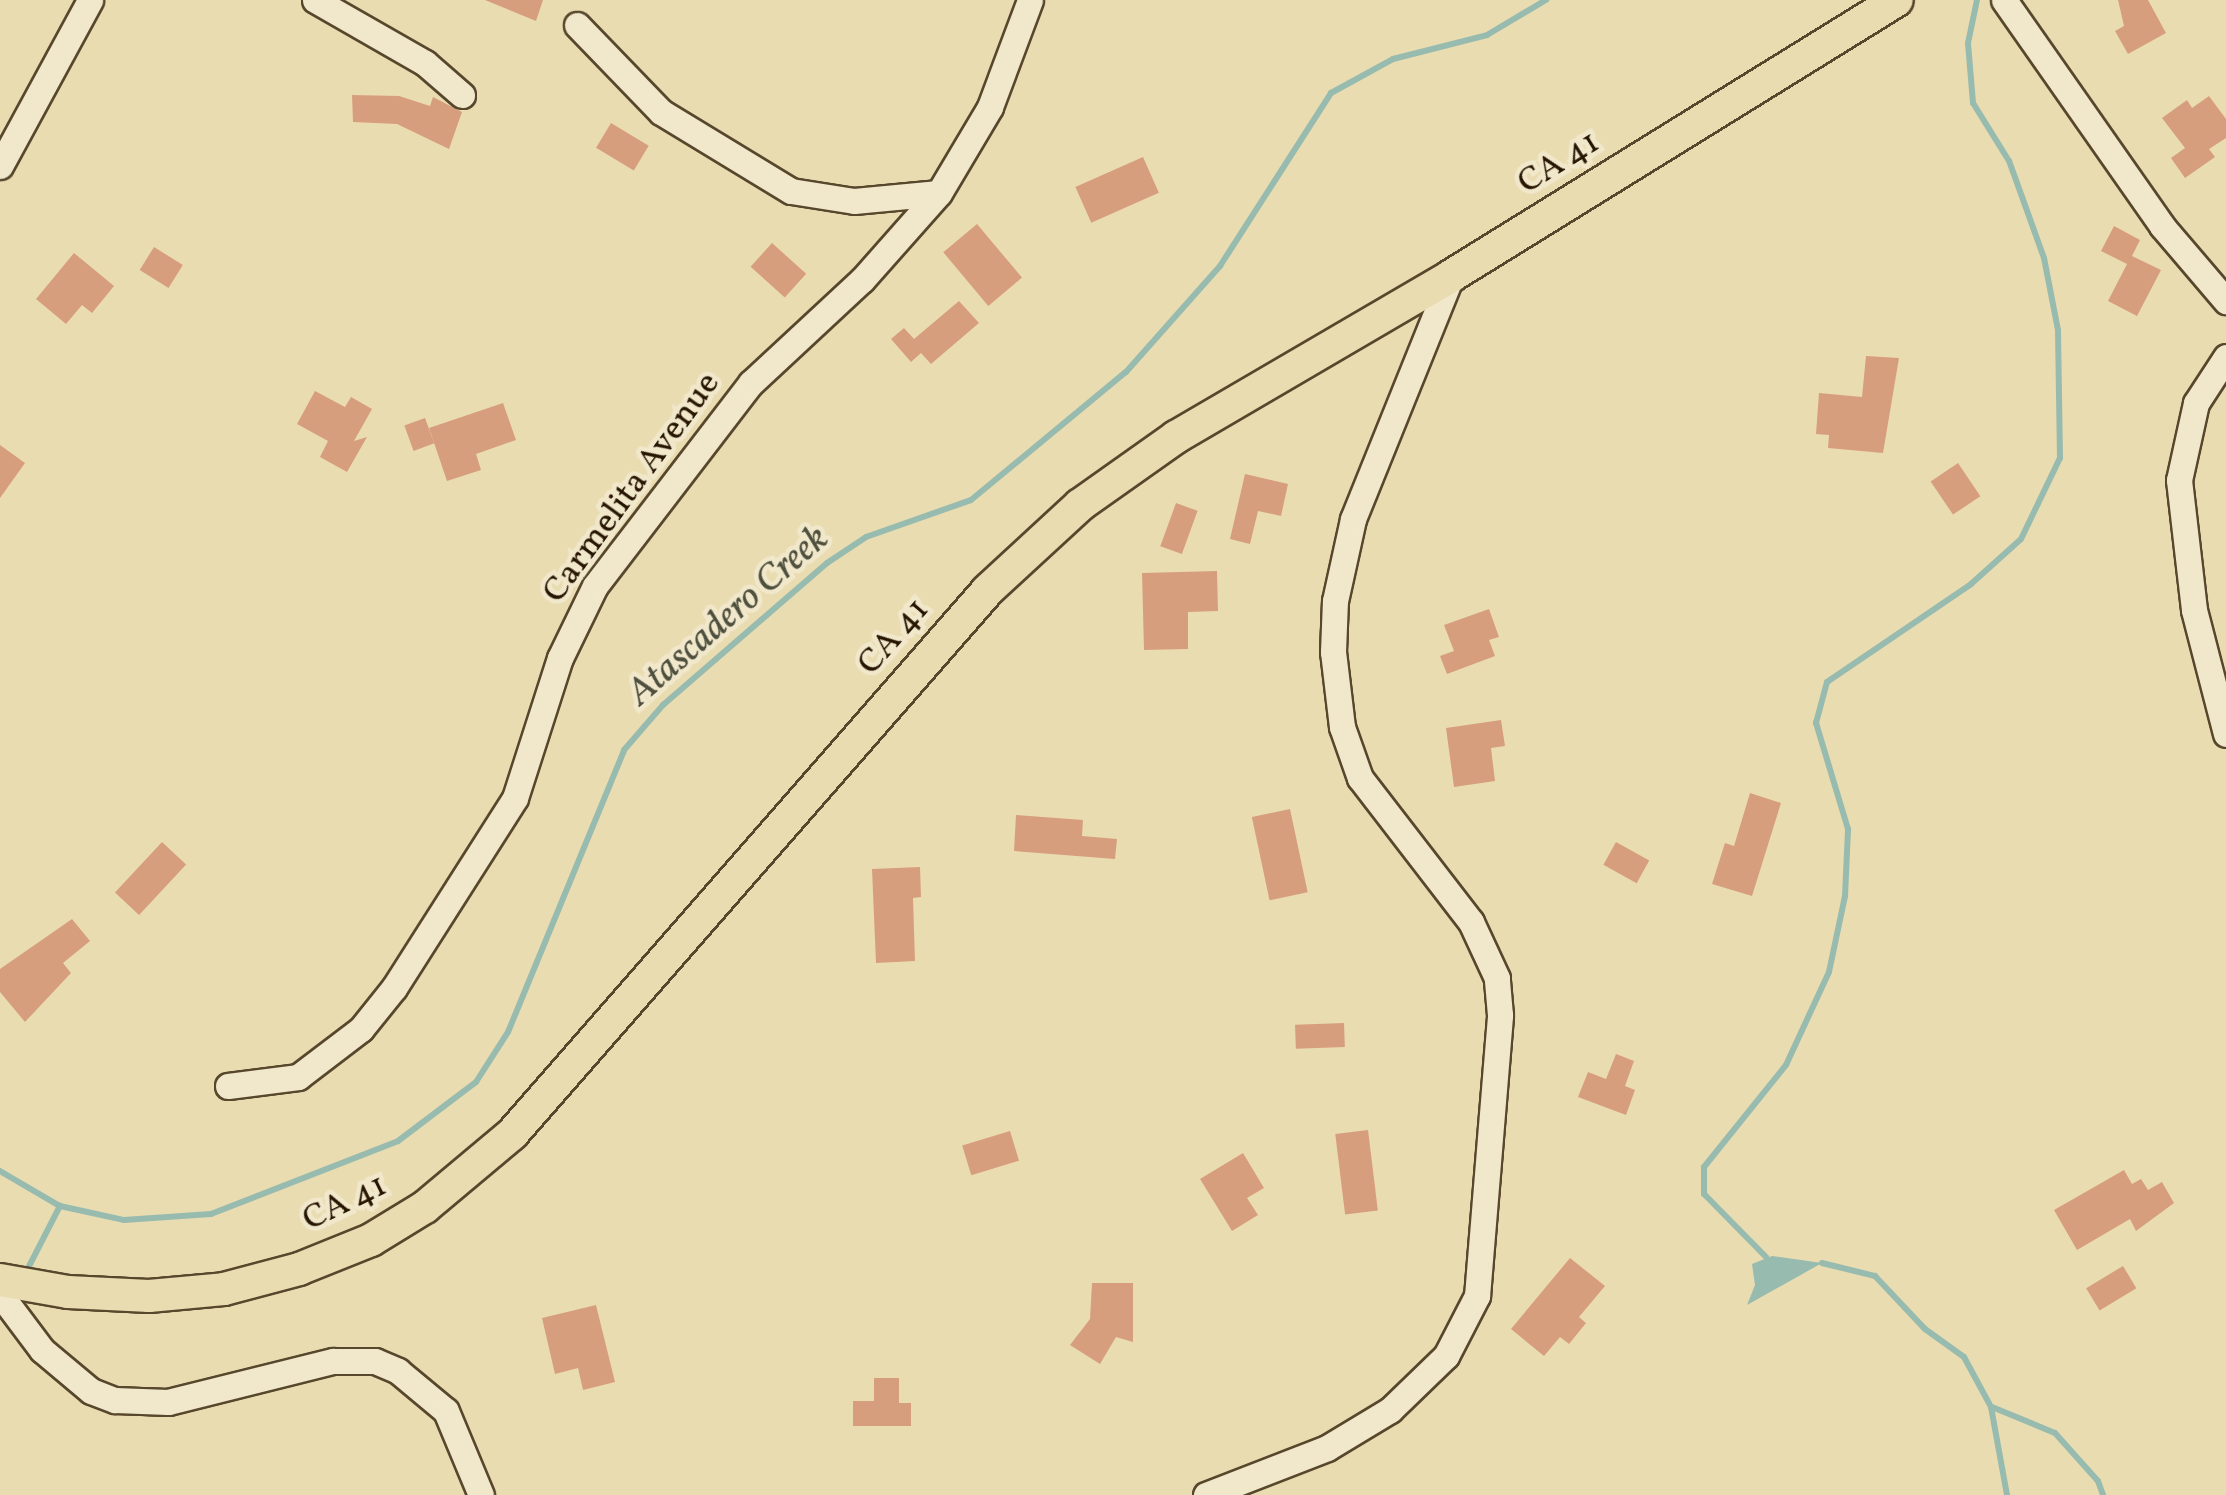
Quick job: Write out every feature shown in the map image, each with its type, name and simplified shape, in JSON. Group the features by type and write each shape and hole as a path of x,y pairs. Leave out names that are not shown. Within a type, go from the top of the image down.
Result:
{"main road":[{"name":"CA 41","path":"0,1280 68,1292 149,1296 224,1289 371,1240 425,1208 512,1134 988,590 1080,506 1176,437 1452,276 1898,0"}],"street":[{"path":"3,153 90,0"},
{"path":"315,0 425,63 462,95"},
{"name":"Carmelita Avenue","path":"228,1086 298,1077 378,1009 515,798 560,658 595,586 752,383 862,280 939,193 990,107 1030,0"},
{"path":"2004,0 2162,226 2226,301"},
{"path":"577,25 661,112 791,191 854,201 939,193"},
{"path":"1206,1495 1327,1448 1390,1410 1446,1356 1477,1296 1500,1015 1497,978 1470,922 1360,778 1342,727 1333,652 1335,600 1353,519 1452,276"},
{"path":"2226,357 2196,403 2179,480 2194,610 2226,734"},
{"path":"0,1294 42,1350 91,1391 136,1404 168,1402 333,1362 374,1362 398,1371 446,1411 481,1495"}],"water":[{"path":"1772,1256 1822,1263 1747,1305 1755,1285 1752,1264"}],"building":[{"path":"485,0 543,0 536,21"},
{"path":"2118,0 2148,0 2166,33 2128,54 2115,31 2124,26"},
{"path":"352,95 399,96 430,106 433,97 462,112 449,149 397,124 353,122"},
{"path":"2209,96 2226,119 2226,138 2209,149 2215,157 2185,178 2171,158 2185,148 2162,118 2187,100 2192,108"},
{"path":"611,123 649,146 634,171 596,148"},
{"path":"1143,157 1159,193 1091,223 1075,187"},
{"path":"977,224 1022,278 988,306 943,252"},
{"path":"2114,226 2140,240 2132,256 2161,270 2137,316 2108,301 2127,264 2101,251"},
{"path":"772,243 806,274 785,298 751,267"},
{"path":"154,247 183,265 169,288 140,270"},
{"path":"74,253 114,286 92,313 82,305 66,324 36,299"},
{"path":"959,301 979,323 931,364 921,353 911,362 891,339 904,328 914,339"},
{"path":"1866,356 1899,358 1883,453 1828,448 1829,435 1816,434 1819,393 1862,397"},
{"path":"315,391 345,407 351,397 372,409 354,441 367,437 347,472 320,457 328,441 297,424"},
{"path":"503,403 516,440 476,454 481,470 447,481 429,428"},
{"path":"425,418 434,443 414,451 404,426"},
{"path":"0,445 25,463 0,498"},
{"path":"1958,463 1980,496 1953,515 1931,481"},
{"path":"1245,474 1288,484 1281,516 1258,511 1250,544 1230,539"},
{"path":"1176,503 1198,511 1182,554 1160,546"},
{"path":"1217,571 1218,611 1188,612 1188,649 1144,650 1142,573"},
{"path":"1489,609 1499,637 1489,640 1495,656 1447,674 1440,656 1454,651 1444,625"},
{"path":"1501,720 1505,746 1491,748 1495,781 1454,787 1446,728"},
{"path":"1750,793 1781,803 1752,896 1712,884 1725,843 1734,846"},
{"path":"1290,809 1308,892 1270,900 1252,817"},
{"path":"1016,815 1083,820 1082,836 1117,839 1115,859 1014,851"},
{"path":"162,842 186,865 139,915 115,892"},
{"path":"1616,842 1649,860 1637,883 1603,865"},
{"path":"920,867 921,897 913,898 915,961 876,963 872,869"},
{"path":"72,919 90,941 63,963 71,973 25,1022 0,992 0,969"},
{"path":"1344,1023 1345,1047 1296,1049 1295,1025"},
{"path":"1616,1054 1634,1061 1625,1086 1635,1090 1626,1115 1578,1097 1588,1072 1606,1079"},
{"path":"1368,1130 1378,1210 1345,1214 1335,1134"},
{"path":"1010,1131 1019,1161 971,1175 962,1146"},
{"path":"1243,1153 1264,1188 1247,1198 1258,1215 1232,1231 1200,1179"},
{"path":"2124,1170 2132,1184 2141,1179 2148,1190 2162,1182 2174,1203 2136,1231 2130,1219 2077,1250 2054,1210"},
{"path":"1570,1258 1605,1286 1579,1317 1586,1323 1569,1344 1560,1337 1544,1356 1511,1329"},
{"path":"2123,1266 2136,1288 2100,1310 2086,1288"},
{"path":"1092,1283 1133,1283 1133,1342 1116,1337 1100,1364 1070,1345 1090,1319"},
{"path":"596,1305 615,1382 583,1390 578,1368 555,1374 542,1318"},
{"path":"874,1378 899,1378 899,1403 911,1403 911,1426 853,1426 853,1401 874,1401"}],"waterway":[{"name":"Atascadero Creek","path":"0,1171 60,1206 124,1220 211,1214 398,1141 476,1082 508,1032 624,750 663,705 827,563 866,537 971,500 1126,372 1220,266 1331,93 1393,59 1487,35 1546,0"},
{"path":"1766,1257 1704,1194 1704,1167 1786,1065 1829,972 1845,896 1848,829 1816,723 1827,682 1971,584 2021,539 2060,458 2058,330 2044,258 2009,161 1973,103 1968,43 1977,0"},
{"path":"24,1276 60,1206"},
{"path":"1822,1263 1875,1276 1925,1329 1964,1357 1991,1407 2007,1495"},
{"path":"1992,1407 2055,1433 2098,1481 2103,1495"}]}
